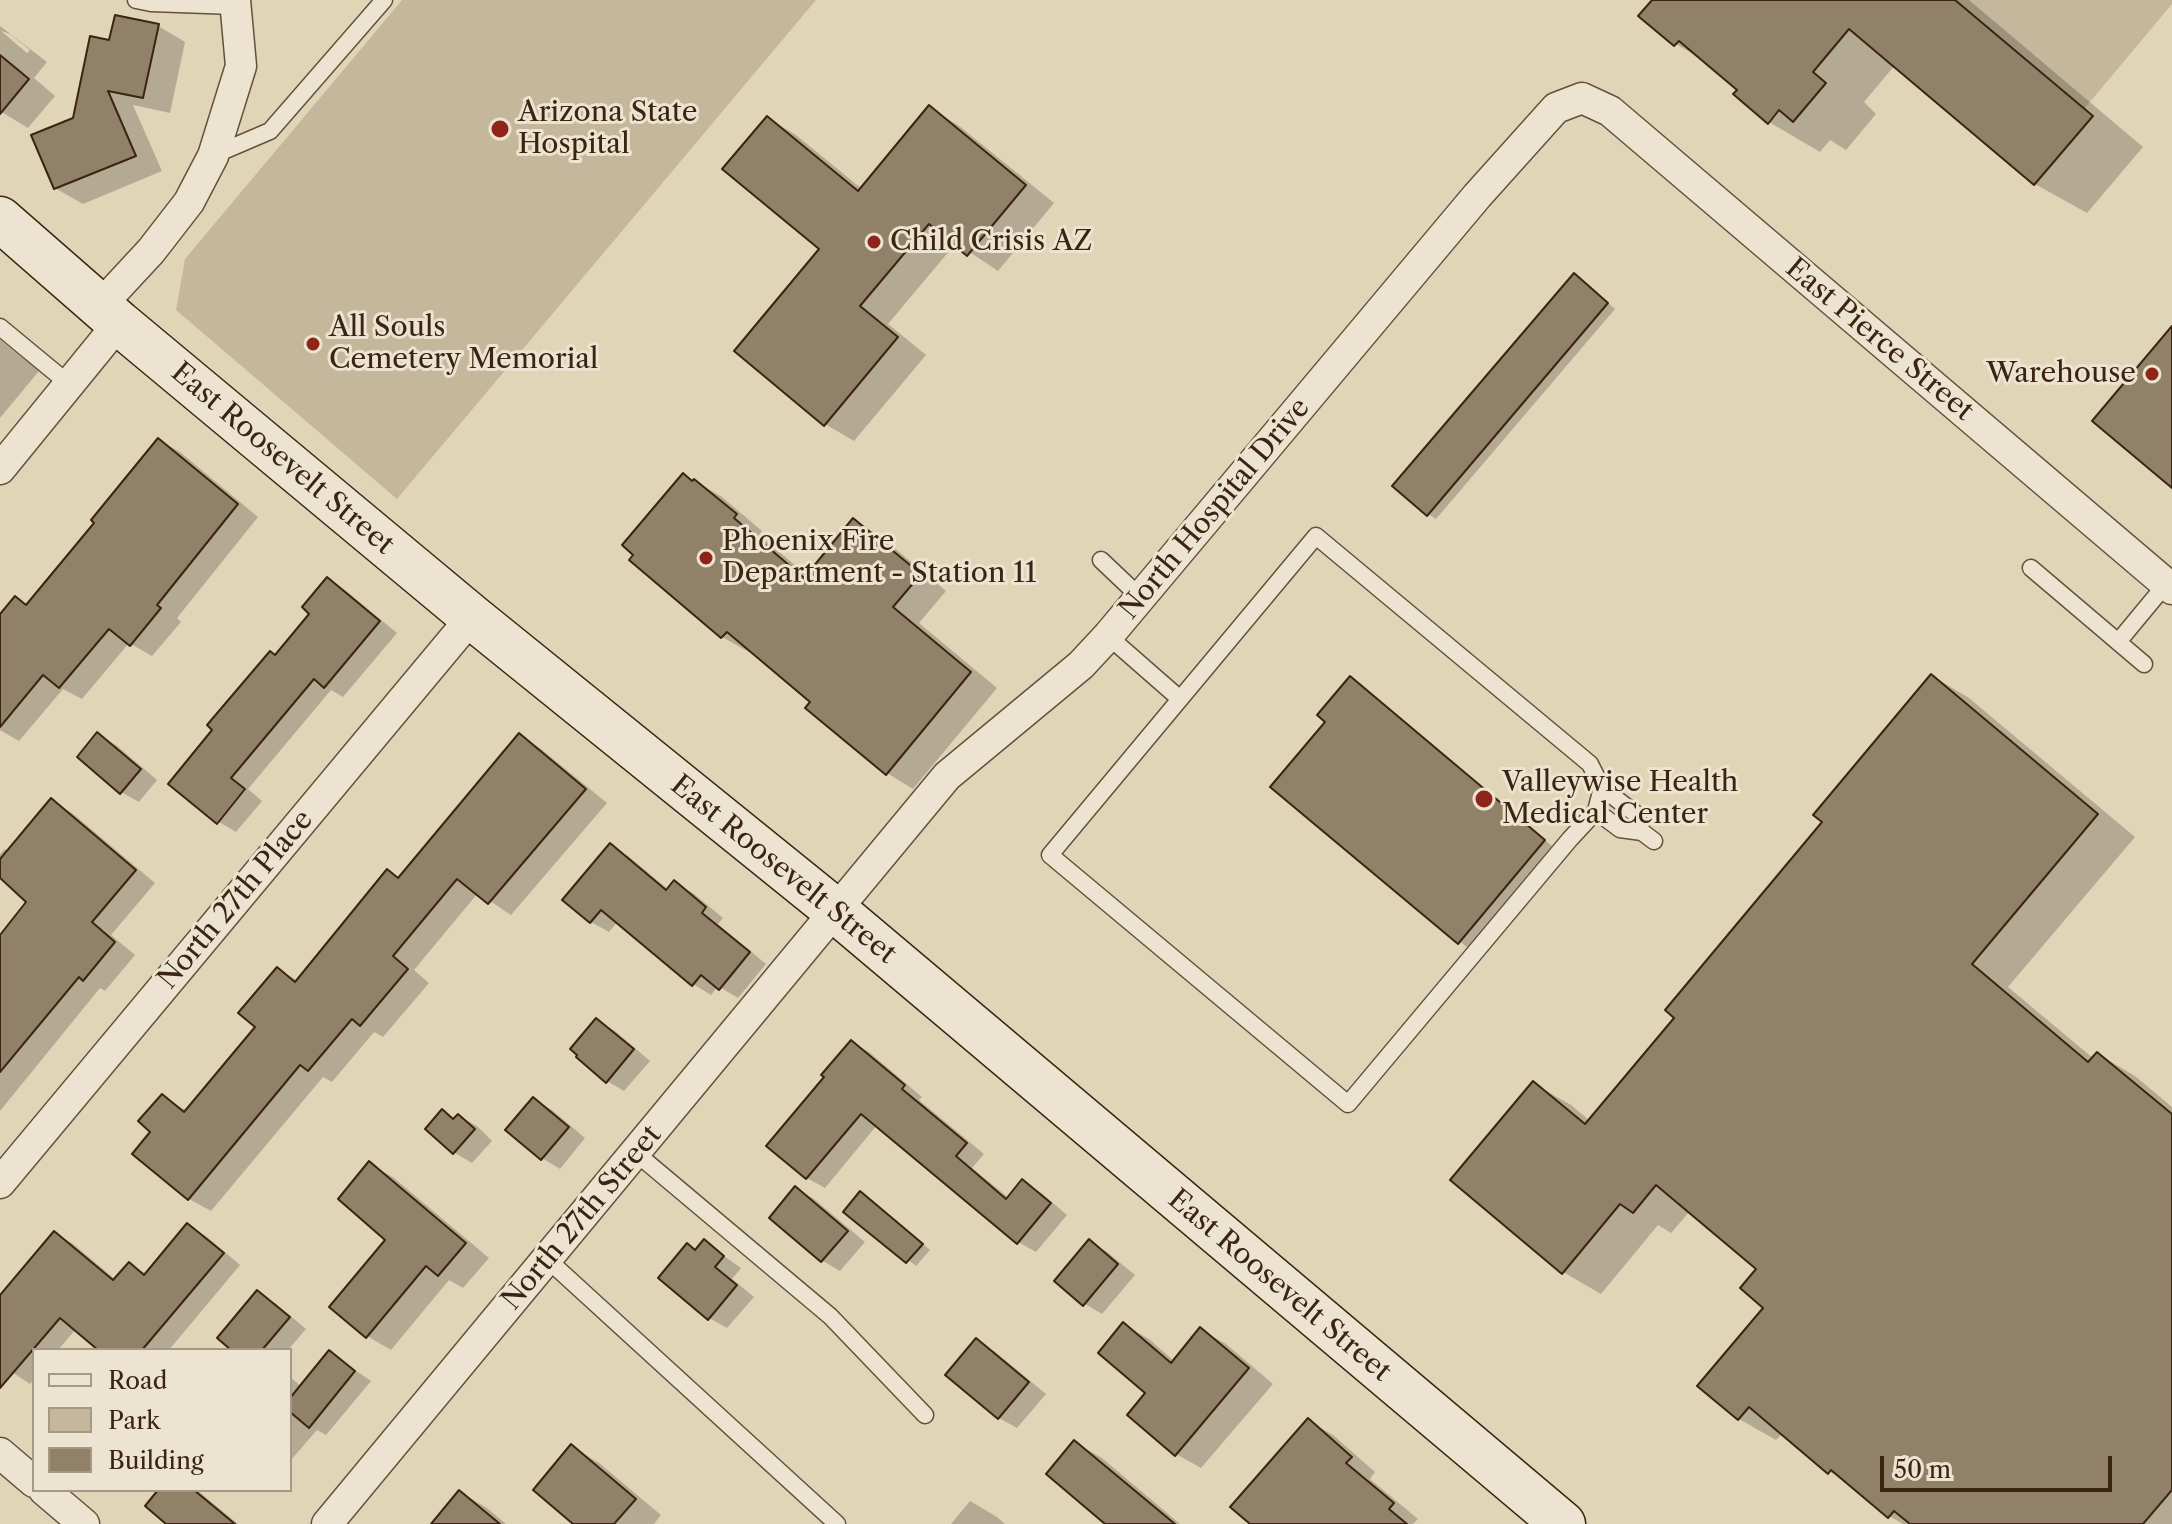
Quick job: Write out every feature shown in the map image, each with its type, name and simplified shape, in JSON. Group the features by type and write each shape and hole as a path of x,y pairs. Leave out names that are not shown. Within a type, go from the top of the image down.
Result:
{"street":[{"path":"0,469 69,384 109,314 151,251 189,202 213,156 241,66 235,3"},
{"name":"East Pierce Street","path":"1582,98 1610,111 2169,586"},
{"name":"North Hospital Drive","path":"836,911 947,776 1081,665 1108,636 1488,184 1556,108 1582,98"},
{"name":"East Roosevelt Street","path":"0,219 472,617 836,911 1549,1520"},
{"name":"North 27th Place","path":"0,1183 472,617"},
{"name":"North 27th Street","path":"327,1524 836,911"},
{"path":"0,1453 32,1480"},
{"path":"46,1492 84,1524"}],"lane":[{"path":"136,0 151,3 235,3"},
{"path":"213,156 270,131 384,0"},
{"path":"0,327 69,384"},
{"path":"1596,811 1620,829 1648,837 1636,814 1602,788 1590,764 1316,536 1050,855 1348,1104 1596,811 1602,788"},
{"path":"1101,560 1140,597"},
{"path":"2031,568 2144,664"},
{"path":"2118,642 2169,586"},
{"path":"1108,636 1180,699"},
{"path":"636,1153 830,1316 925,1415"},
{"path":"547,1259 837,1524"}],"green space":[{"name":"Arizona State Hospital","path":"402,0 816,0 397,499 176,310 185,259"},
{"path":"1955,0 2172,0 2172,4 2084,109"}],"building":[{"path":"1652,0 1955,0 2093,116 2034,185 1849,29 1813,72 1826,83 1793,122 1779,110 1768,124 1733,94 1737,90 1679,41 1674,46 1638,16"},
{"path":"115,15 159,24 143,98 108,91 136,156 54,189 31,135 73,118 90,36 109,40"},
{"path":"0,55 29,79 0,114"},
{"path":"929,105 1026,185 967,256 929,224 860,306 898,337 824,426 734,351 819,249 722,169 767,116 858,191"},
{"path":"1574,273 1608,303 1427,516 1392,486"},
{"name":"Warehouse","path":"2172,326 2172,488 2092,421"},
{"path":"158,438 238,504 157,605 161,608 130,646 109,629 59,688 43,675 0,727 0,614 15,596 26,605 94,523 91,520"},
{"path":"683,473 737,514 734,518 804,578 853,518 921,574 893,607 971,672 886,775 805,708 810,702 727,632 721,638 629,560 633,555 622,545"},
{"path":"327,577 380,621 324,688 314,679 231,778 245,789 217,824 168,784 212,730 207,725 270,651 275,655 309,614 302,607"},
{"path":"1931,674 2098,814 1972,964 2088,1062 2097,1052 2172,1114 2172,1490 2143,1524 1910,1524 1894,1511 1888,1518 1831,1470 1828,1474 1749,1407 1738,1420 1697,1386 1763,1308 1740,1288 1756,1269 1656,1185 1633,1213 1620,1204 1562,1274 1450,1180 1533,1081 1585,1124 1674,1018 1665,1010 1822,822 1813,815"},
{"path":"1350,676 1545,840 1458,944 1270,787 1325,722 1317,715"},
{"path":"97,732 141,769 120,794 77,757"},
{"path":"519,733 586,789 488,904 457,879 393,956 408,969 360,1026 352,1019 308,1071 300,1065 188,1200 132,1154 150,1132 138,1121 162,1094 184,1112 255,1027 238,1013 277,967 295,982 387,869 398,878"},
{"path":"51,798 136,870 92,922 115,942 83,981 79,977 0,1072 0,935 26,902 0,878 0,859"},
{"path":"610,843 666,890 674,880 706,907 702,913 750,952 719,990 701,975 692,986 601,910 590,923 562,900"},
{"path":"596,1018 634,1049 606,1083 570,1049"},
{"path":"851,1040 905,1085 902,1089 967,1143 956,1156 1006,1199 1022,1179 1051,1203 1017,1244 861,1114 806,1179 766,1146"},
{"path":"533,1097 569,1127 541,1160 505,1130"},
{"path":"442,1109 453,1119 458,1114 475,1129 453,1154 425,1129"},
{"path":"369,1161 466,1243 438,1276 426,1266 366,1338 329,1307 385,1240 338,1199"},
{"path":"795,1186 848,1231 821,1262 769,1218"},
{"path":"860,1191 923,1244 906,1263 843,1212"},
{"path":"187,1223 224,1253 144,1348 96,1348 60,1318 0,1388 0,1295 54,1231 113,1280 129,1262 144,1275"},
{"path":"704,1239 724,1256 715,1267 737,1285 708,1320 658,1278 687,1243 695,1250"},
{"path":"1089,1239 1118,1264 1083,1306 1054,1281"},
{"path":"257,1290 290,1317 264,1348 229,1348 217,1338"},
{"path":"1123,1322 1171,1363 1200,1327 1249,1368 1175,1456 1127,1415 1145,1393 1098,1353"},
{"path":"976,1338 1029,1382 998,1419 945,1375"},
{"path":"329,1350 355,1371 309,1428 292,1414 292,1396"},
{"path":"1308,1418 1352,1457 1346,1463 1394,1503 1389,1509 1407,1524 1250,1524 1230,1507"},
{"path":"1074,1440 1175,1524 1105,1524 1046,1474"},
{"path":"571,1444 636,1499 614,1524 573,1524 533,1490"},
{"path":"459,1490 500,1524 431,1524"},
{"path":"156,1492 196,1492 235,1524 166,1524 145,1506"}],"place":[{"name":"Arizona State Hospital","path":"500,129"},
{"name":"Child Crisis AZ","path":"874,242"},
{"name":"All Souls Cemetery Memorial","path":"313,344"},
{"name":"Warehouse","path":"2152,374"},
{"name":"Phoenix Fire Department - Station 11","path":"706,558"},
{"name":"Valleywise Health Medical Center","path":"1484,799"}]}
